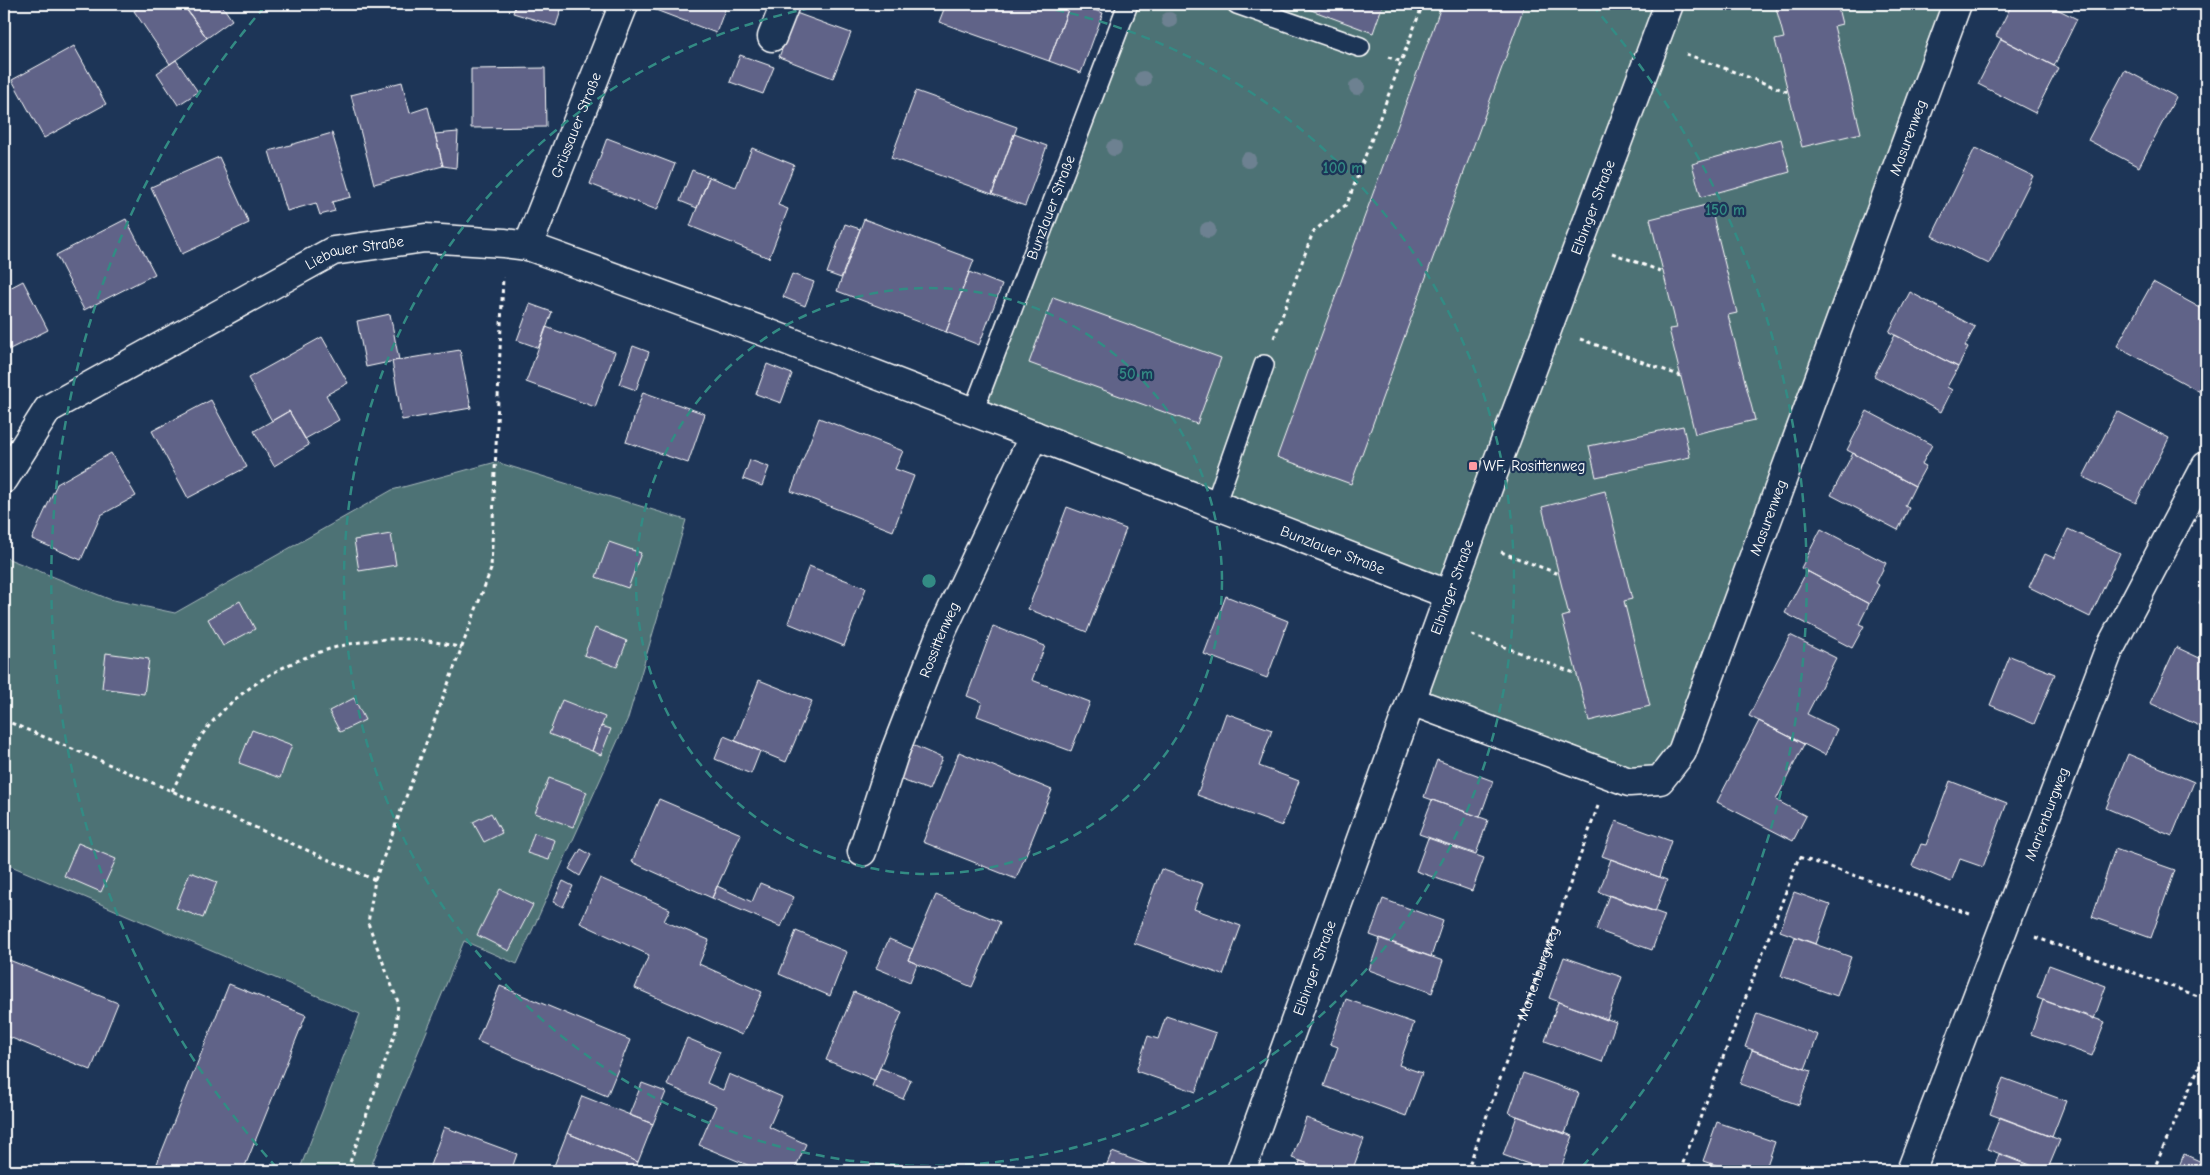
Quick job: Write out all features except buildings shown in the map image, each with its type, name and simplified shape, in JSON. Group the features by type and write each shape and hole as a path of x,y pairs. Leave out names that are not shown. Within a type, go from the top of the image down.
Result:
{"street":[{"name":"Grüssauer Straße","path":"516,244 624,4"},
{"path":"772,37 785,4"},
{"name":"Elbinger Straße","path":"1241,1171 1439,624 1669,4"},
{"name":"Masurenweg","path":"1411,701 1630,782 1660,780 1682,752 1957,4"},
{"name":"Liebauer Straße","path":"4,479 48,409 333,251 425,238 516,244 765,332"},
{"name":"Bunzlauer Straße","path":"765,332 1450,595"},
{"name":"Rossittenweg","path":"862,852 896,751 941,633 1034,435"},
{"name":"Marienburgweg","path":"1911,1171 2002,926 2109,650 2206,466"}],"lane":[{"name":"Bunzlauer Straße","path":"973,412 1128,4"},
{"path":"1237,4 1360,47"},
{"path":"1216,505 1264,365"}],"path":[{"path":"1264,365 1313,232 1347,204 1423,4"},
{"path":"1654,42 1788,92"},
{"path":"1580,241 1663,272"},
{"path":"347,1171 396,1030 398,1002 368,923 375,880 491,569 516,244"},
{"path":"1548,327 1681,376"},
{"path":"1470,540 1558,574"},
{"path":"1439,624 1577,674"},
{"path":"172,791 195,746 215,719 250,687 285,666 325,651 356,643 390,639 427,640 462,648"},
{"path":"4,720 375,880"},
{"name":"Marienburgweg","path":"1467,1171 1609,775"},
{"path":"1680,1171 1799,857 2002,926 2206,999"},
{"path":"2153,1171 2206,1051"}],"green space":[{"path":"1128,4 1957,4 1660,780 1411,701 1449,595 973,412"},
{"path":"496,462 686,520 628,718 517,964 464,941 369,1171 299,1171 360,1014 4,863 4,557 109,599 175,613 392,490"}],"place":[{"name":"WF, Rosittenweg","path":"1473,466"}]}
